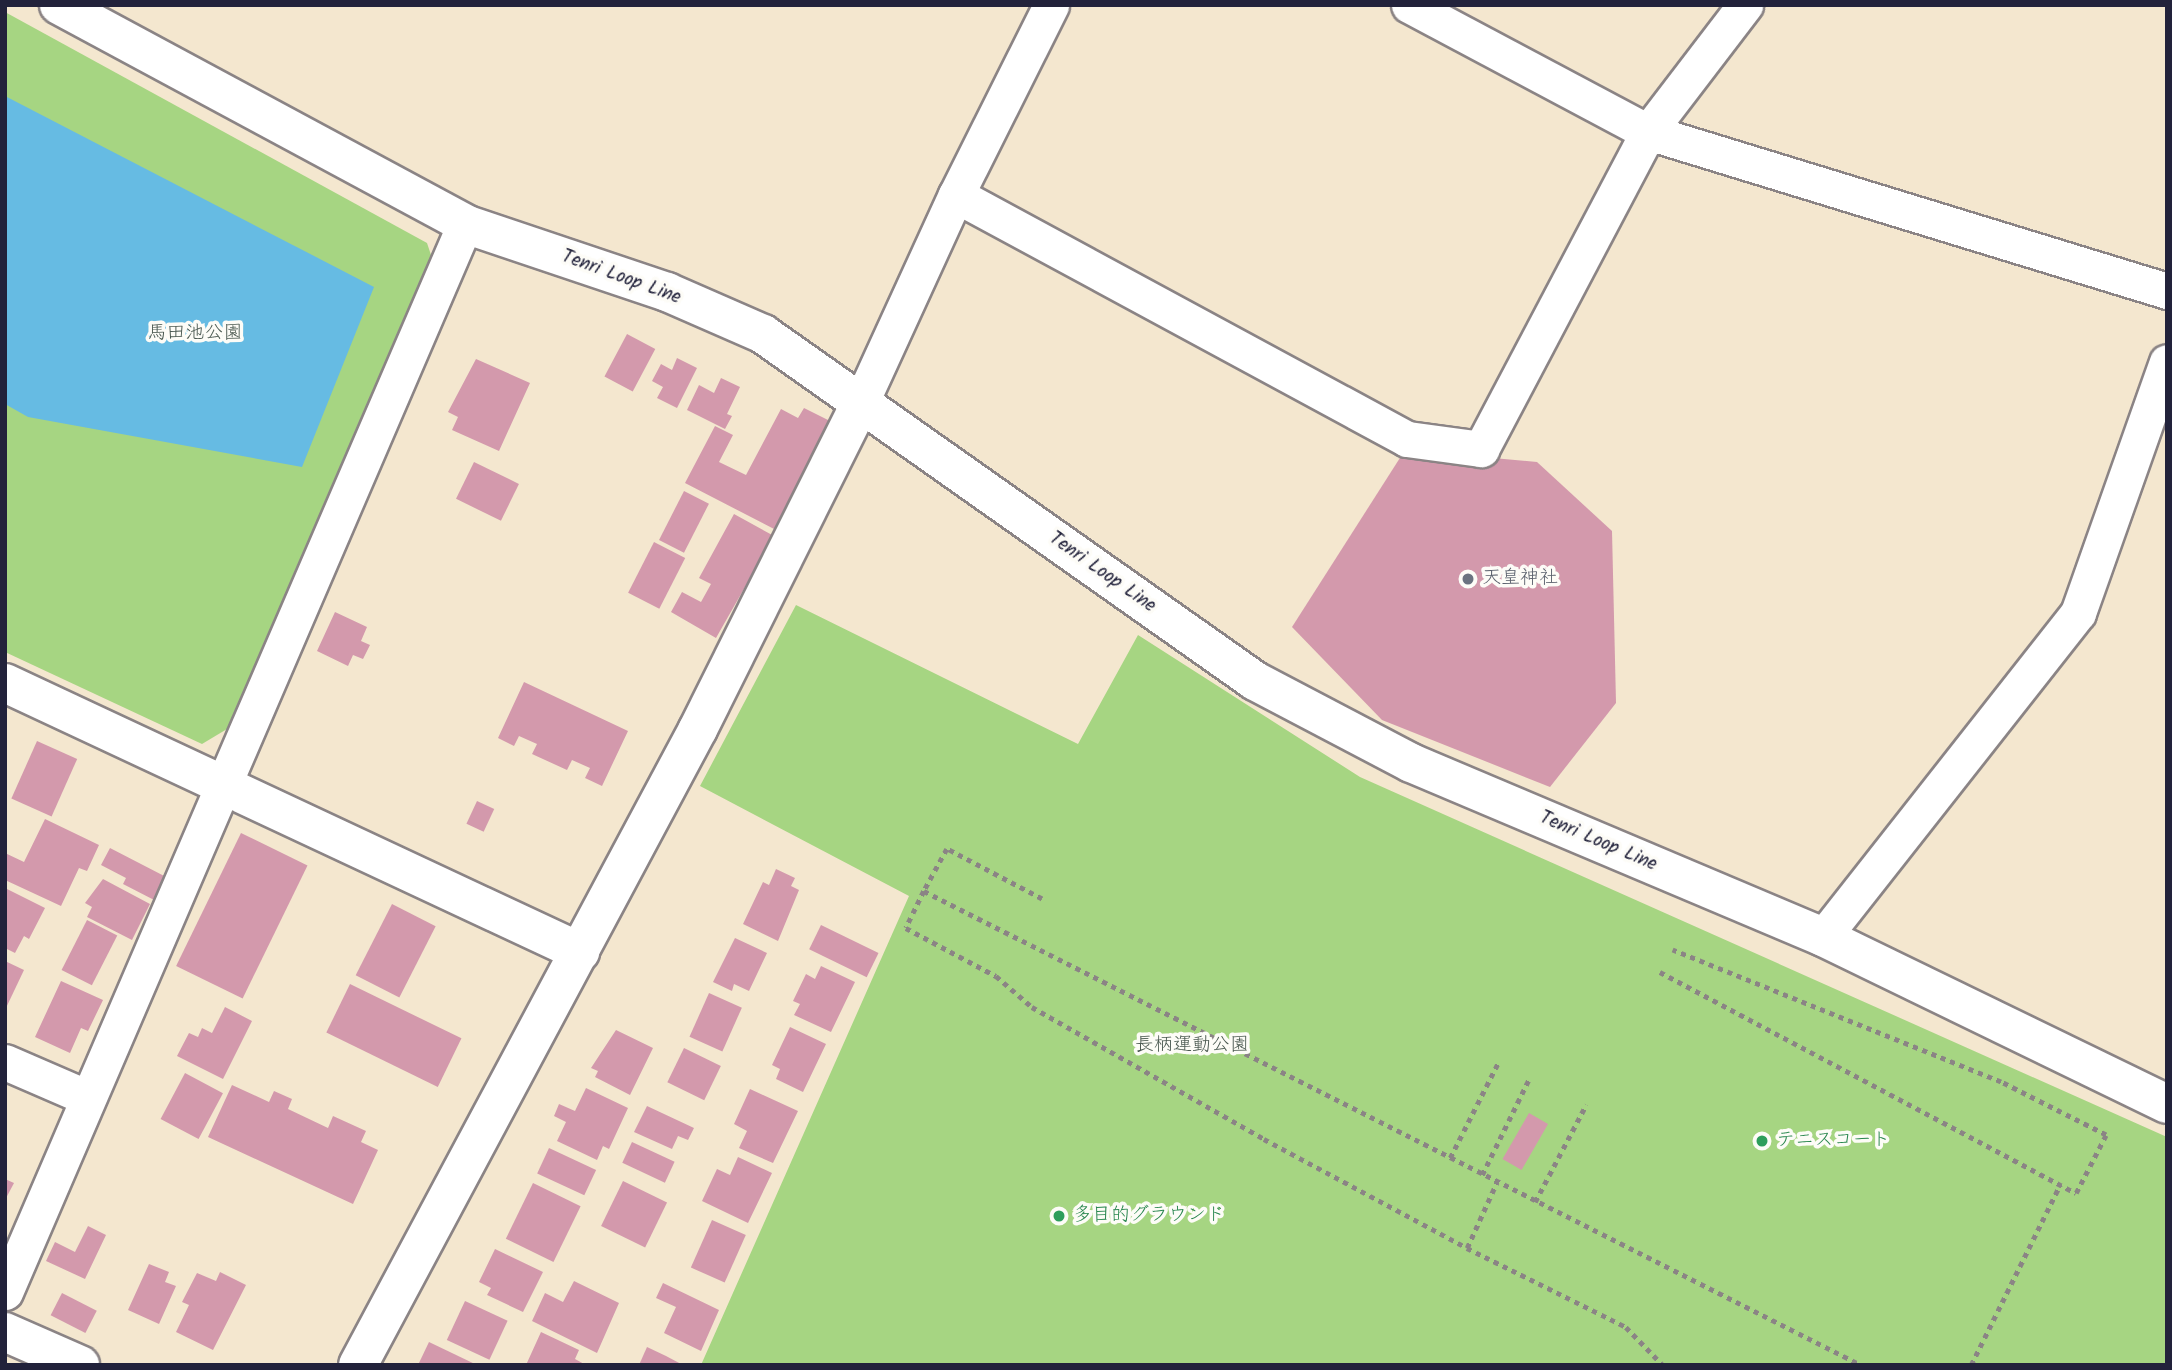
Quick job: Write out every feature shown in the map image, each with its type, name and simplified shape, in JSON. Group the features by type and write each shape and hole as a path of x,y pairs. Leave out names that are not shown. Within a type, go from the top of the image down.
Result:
{"main road":[{"name":"Tenri Loop Line","path":"59,5 465,224 667,292 763,334 862,400 1255,681 1411,763 1823,937 2167,1104"},
{"path":"358,1365 698,729 862,400"},
{"path":"5,683 580,953"},
{"path":"5,1332 80,1365"}],"street":[{"path":"862,400 956,195 1051,5"},
{"path":"1409,5 1648,132 2167,291"},
{"path":"956,195 1407,439 1481,449 1648,132 1745,5"},
{"path":"5,1292 465,224"},
{"path":"1823,937 2078,613 2167,362"},
{"path":"5,1062 88,1098"}],"path":[{"path":"1042,899 947,849 906,928 996,976 1045,1014 1467,1248 1626,1326 1662,1365"},
{"path":"924,891 1861,1365"},
{"path":"1660,972 2076,1193 2106,1135 2001,1082 1672,950"},
{"path":"1450,1158 1499,1061"},
{"path":"1482,1175 1530,1077"},
{"path":"1535,1202 1586,1105"},
{"path":"1467,1248 1497,1182"},
{"path":"1971,1365 2060,1185"}],"green space":[{"name":"馬田池公園","path":"5,12 427,243 434,264 232,726 202,744 5,652"},
{"name":"長柄運動公園","path":"796,605 1078,744 1138,635 1360,777 2167,1137 2167,1365 701,1365 909,896 700,786"}],"water":[{"path":"5,96 374,287 302,467 28,417 5,404"}],"building":[{"path":"627,334 655,349 633,391 604,376"},
{"path":"677,358 697,368 677,408 657,398 663,387 652,381 661,364 672,370"},
{"path":"476,359 530,383 499,451 452,430 458,417 448,412"},
{"path":"721,378 740,387 727,414 732,416 725,429 687,410 699,385 714,393"},
{"path":"804,408 830,421 776,530 685,483 715,426 733,435 719,462 746,475 781,409 798,418"},
{"name":"天皇神社","path":"1405,450 1537,462 1612,531 1616,703 1550,787 1382,720 1292,627"},
{"path":"474,462 519,484 501,521 456,499"},
{"path":"684,491 709,504 684,553 659,540"},
{"path":"734,514 774,536 716,638 671,612 682,592 701,602 711,584 699,578"},
{"path":"654,542 685,558 659,609 628,593"},
{"path":"335,612 367,627 361,641 370,645 363,659 353,655 348,666 317,651"},
{"path":"524,682 628,731 602,786 585,778 590,768 572,760 567,770 532,754 537,744 519,736 514,746 498,738"},
{"path":"37,741 77,759 52,816 11,799"},
{"path":"477,801 494,809 484,832 466,824"},
{"path":"45,819 99,845 87,871 79,868 61,906 5,880 5,853 24,862"},
{"path":"241,833 308,865 243,998 176,966"},
{"path":"110,848 170,879 158,902 123,884 126,878 101,865"},
{"path":"776,869 795,878 791,886 799,890 778,941 743,924 763,882 769,885"},
{"path":"103,879 150,904 132,940 87,917 92,907 85,903"},
{"path":"5,888 45,908 29,939 24,936 15,953 5,948"},
{"path":"392,904 436,926 399,998 356,975"},
{"path":"87,920 117,935 92,985 62,970"},
{"path":"821,925 879,953 867,977 809,949"},
{"path":"735,938 767,953 749,991 734,984 732,991 713,982"},
{"path":"5,961 24,970 5,1010"},
{"path":"821,966 855,982 831,1032 794,1015 800,1004 793,1001 806,974 815,979"},
{"path":"61,981 103,1000 88,1031 81,1028 70,1053 35,1037"},
{"path":"350,984 461,1038 438,1087 326,1033"},
{"path":"709,993 742,1008 722,1051 689,1037"},
{"path":"225,1007 252,1021 223,1079 177,1056 189,1033 198,1037 202,1028 212,1033"},
{"path":"790,1027 826,1044 803,1092 776,1079 780,1069 772,1065"},
{"path":"616,1030 653,1048 630,1095 595,1077 598,1071 591,1068"},
{"path":"684,1048 721,1066 704,1100 667,1082"},
{"path":"185,1073 223,1093 199,1139 161,1119"},
{"path":"232,1085 269,1102 274,1091 292,1099 288,1109 328,1128 333,1116 366,1131 361,1142 378,1150 353,1204 208,1137"},
{"path":"586,1088 628,1108 609,1149 603,1146 597,1160 557,1141 566,1122 554,1116 559,1104 575,1111"},
{"path":"750,1089 798,1111 773,1163 739,1148 747,1131 734,1124"},
{"path":"647,1106 694,1128 688,1140 678,1136 672,1149 634,1132"},
{"path":"1529,1113 1548,1124 1522,1170 1502,1159"},
{"path":"632,1142 675,1162 665,1183 622,1163"},
{"path":"549,1148 596,1170 584,1195 537,1173"},
{"path":"738,1157 772,1173 748,1223 702,1201 717,1169 730,1175"},
{"path":"5,1179 14,1183 5,1200"},
{"path":"623,1181 667,1202 645,1247 601,1226"},
{"path":"533,1183 581,1206 553,1262 506,1239"},
{"path":"712,1220 746,1235 725,1283 691,1268"},
{"path":"88,1226 106,1235 85,1279 46,1261 55,1242 75,1252"},
{"path":"495,1249 543,1272 523,1312 487,1295 491,1288 479,1282"},
{"path":"149,1264 169,1272 165,1282 176,1286 159,1324 128,1310"},
{"path":"220,1272 246,1285 213,1350 176,1332 189,1305 182,1302 197,1273 216,1281"},
{"path":"574,1281 619,1303 597,1353 532,1321 545,1293 563,1302"},
{"path":"663,1283 719,1310 701,1351 664,1333 676,1307 656,1298"},
{"path":"62,1293 97,1311 85,1333 51,1315"},
{"path":"465,1301 508,1321 489,1360 447,1340"},
{"path":"541,1332 579,1350 575,1359 586,1365 526,1365"},
{"path":"429,1342 477,1365 418,1365"},
{"path":"647,1347 666,1356 683,1365 639,1365"}],"place":[{"name":"天皇神社","path":"1468,579"},
{"name":"テニスコート","path":"1762,1141"},
{"name":"多目的グラウンド","path":"1059,1216"}]}
